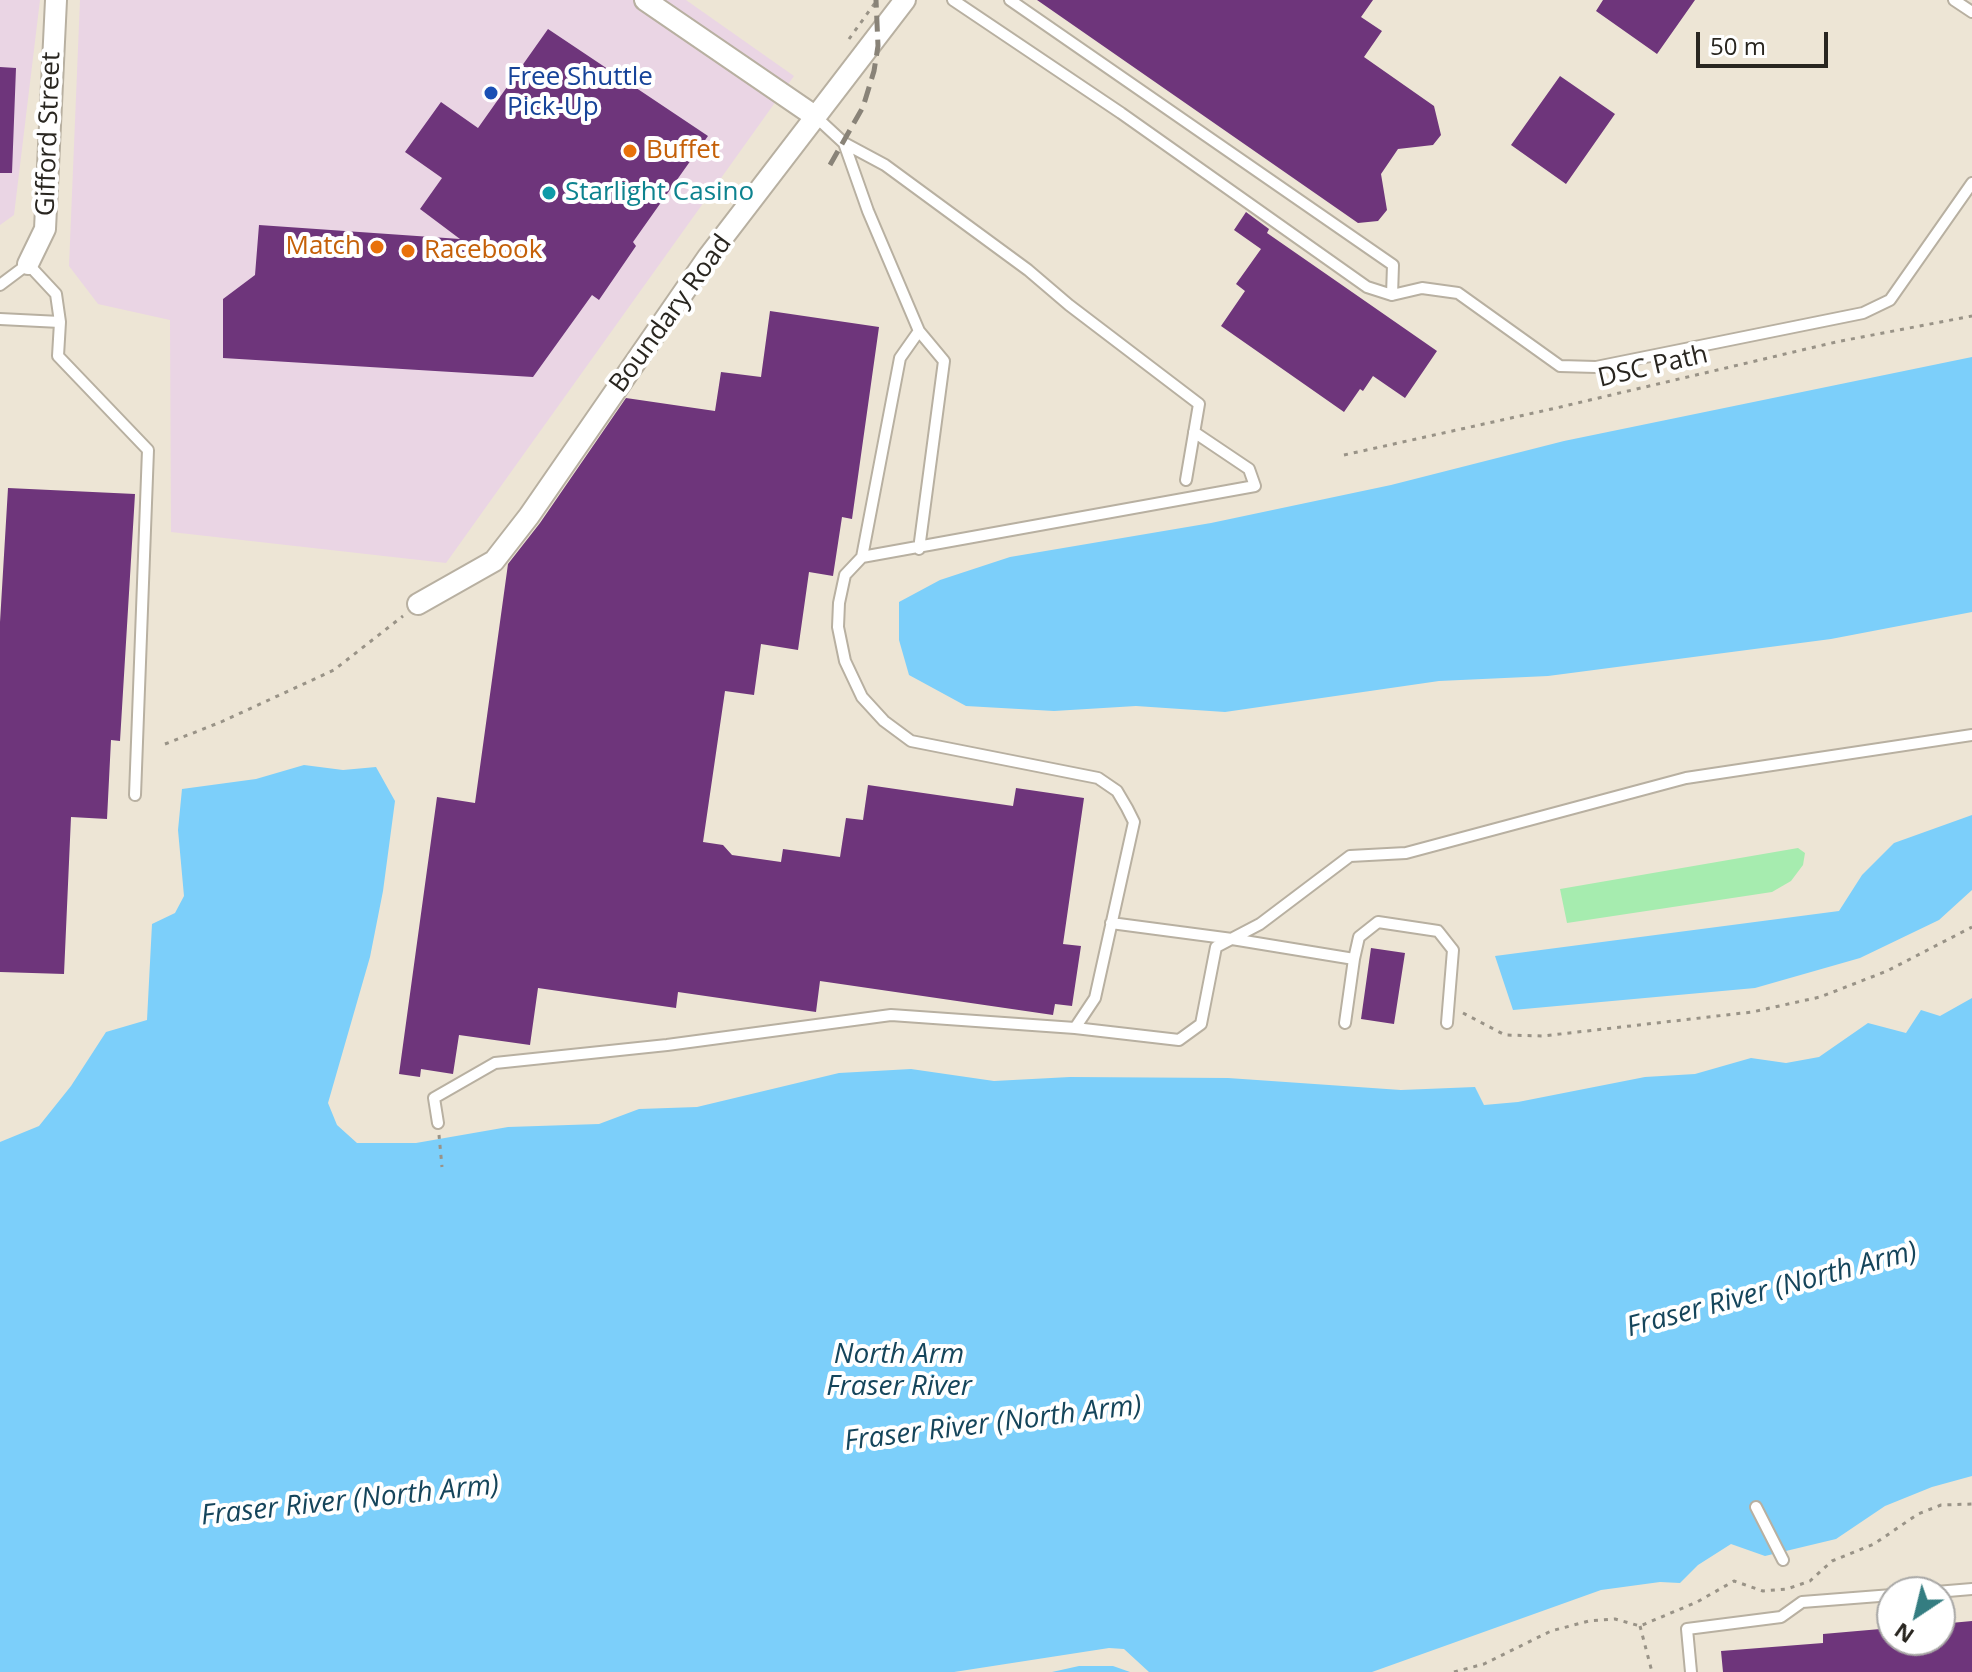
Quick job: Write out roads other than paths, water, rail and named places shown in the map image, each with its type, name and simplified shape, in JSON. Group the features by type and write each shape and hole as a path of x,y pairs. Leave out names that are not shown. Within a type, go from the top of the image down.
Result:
{"street":[{"name":"Gifford Street","path":"28,264 45,229 56,0"},
{"path":"645,0 816,117"},
{"name":"Boundary Road","path":"418,604 494,561 529,516 708,257 905,0"}],"lane":[{"path":"953,0 1121,113 1367,287 1392,295 1422,288 1458,293 1560,366 1596,367 1863,313 1890,300 1972,183"},
{"path":"1010,0 1013,5 1393,265 1392,295"},
{"path":"1954,0 1972,12"},
{"path":"816,117 844,143 885,165 1028,270 1199,404 1186,480"},
{"path":"844,143 868,211 919,331 944,361 919,549"},
{"path":"0,285 28,264 56,294 60,322 58,356 148,450 135,795"},
{"path":"0,319 60,322"},
{"path":"919,331 900,358 862,557 845,575 838,627 845,661 862,697 884,721 911,741 1098,778 1117,791 1134,822 1095,998 1075,1028"},
{"path":"862,557 1255,486 1249,469 1194,432"},
{"path":"438,1123 434,1098 495,1063 667,1045 891,1015 1075,1028 1179,1040 1201,1024 1216,947 1260,924 1350,856 1406,853 1686,778 1972,735"},
{"path":"1345,1023 1359,937 1378,922 1438,931 1453,950 1447,1023"},
{"path":"1111,923 1354,959"},
{"path":"1756,1507 1783,1560"},
{"path":"1691,1672 1687,1629 1781,1617 1802,1602 1876,1596"}],"water":[{"path":"1972,357 1972,612 1831,639 1548,676 1439,681 1225,712 1136,706 1054,711 966,706 909,675 899,640 899,602 940,580 1010,557 1211,523 1391,485 1564,441"},
{"name":"North Arm Fraser River","path":"304,765 343,770 376,767 395,801 370,957 328,1103 337,1125 357,1143 416,1143 508,1127 599,1124 639,1109 697,1107 839,1073 911,1069 994,1081 1070,1077 1228,1078 1401,1090 1475,1087 1484,1105 1518,1102 1645,1077 1695,1074 1751,1058 1786,1063 1819,1057 1868,1023 1906,1033 1921,1010 1940,1016 1972,998 1972,1476 1932,1487 1885,1506 1836,1539 1765,1556 1731,1544 1698,1565 1680,1583 1660,1582 1601,1590 1372,1672 0,1672 0,1142 39,1126 71,1086 106,1032 147,1020 152,924 175,913 184,896 178,830 182,789 256,779"},
{"path":"1972,815 1972,890 1939,920 1860,958 1755,988 1513,1010 1495,956 1839,911 1862,875 1894,843"}],"railway":[{"path":"830,165 863,107 874,71 878,46 876,0"}],"place":[{"name":"Free Shuttle Pick-Up","path":"491,93"},
{"name":"Buffet","path":"630,151"},
{"name":"Starlight Casino","path":"549,193"},
{"name":"Match","path":"377,247"},
{"name":"Racebook","path":"408,251"}],"water label":[{"name":"Fraser River (North Arm)","path":"1772,1290"},
{"name":"Fraser River (North Arm)","path":"993,1424"},
{"name":"Fraser River (North Arm)","path":"350,1501"}]}
